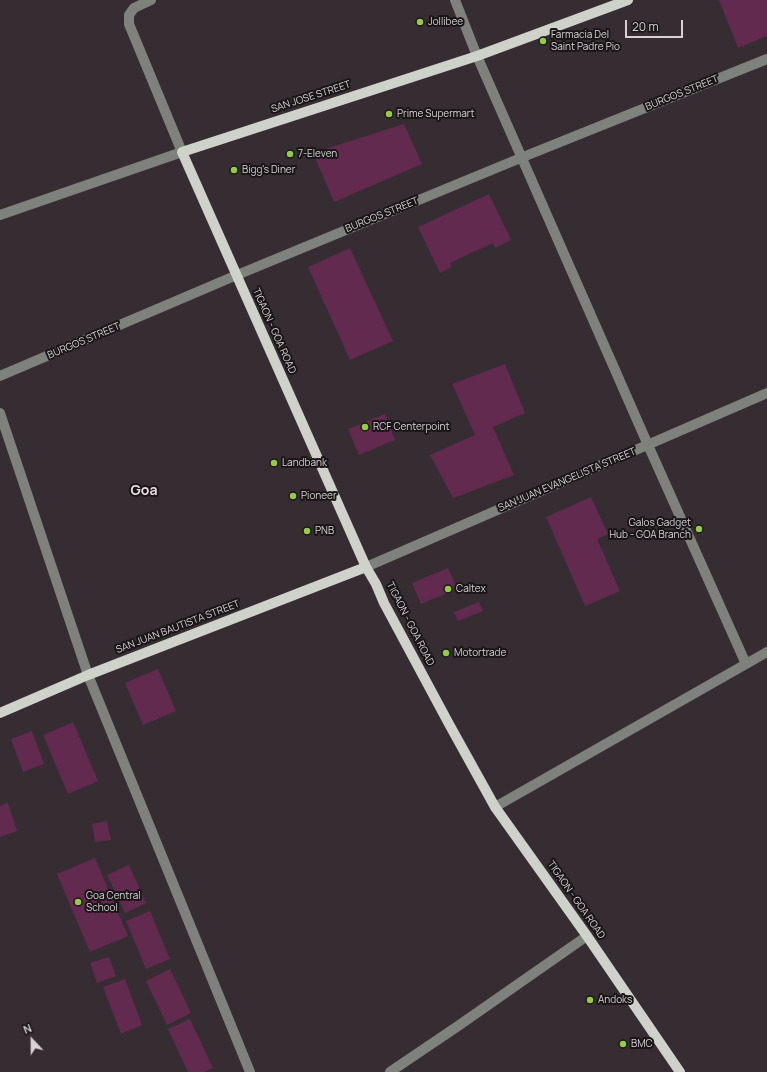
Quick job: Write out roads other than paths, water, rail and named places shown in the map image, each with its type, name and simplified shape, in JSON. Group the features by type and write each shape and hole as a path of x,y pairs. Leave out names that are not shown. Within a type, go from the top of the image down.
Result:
{"main road":[{"name":"SAN JOSE STREET","path":"182,152 477,56 628,0"},
{"name":"TIGAON - GOA ROAD","path":"182,152 366,567 449,724 495,807 587,936 680,1072"},
{"name":"SAN JUAN BAUTISTA STREET","path":"0,712 88,675 366,567"}],"street":[{"path":"151,0 134,8 129,15 129,24 182,152"},
{"path":"455,0 477,56 746,664"},
{"name":"BURGOS STREET","path":"0,376 237,275 522,157 767,59"},
{"name":"SAN JOSE STREET","path":"0,215 182,152"},
{"name":"SAN JUAN EVANGELISTA STREET","path":"366,567 767,393"},
{"path":"0,413 88,675 250,1072"},
{"path":"495,807 767,652"},
{"path":"390,1072 587,936"}],"place":[{"name":"Jollibee","path":"420,22"},
{"name":"Farmacia Del Saint Padre Pio","path":"543,41"},
{"name":"Prime Supermart","path":"389,114"},
{"name":"7-Eleven","path":"290,154"},
{"name":"Bigg's Diner","path":"234,170"},
{"name":"RCF Centerpoint","path":"365,427"},
{"name":"Landbank","path":"274,463"},
{"name":"Pioneer","path":"293,496"},
{"name":"Galos Gadget Hub - GOA Branch","path":"699,529"},
{"name":"PNB","path":"307,531"},
{"name":"Caltex","path":"448,589"},
{"name":"Motortrade","path":"446,653"},
{"name":"Goa Central School","path":"78,902"},
{"name":"Andoks","path":"590,1000"},
{"name":"BMC","path":"623,1044"}],"district":[{"name":"Goa","path":"144,491"}]}
